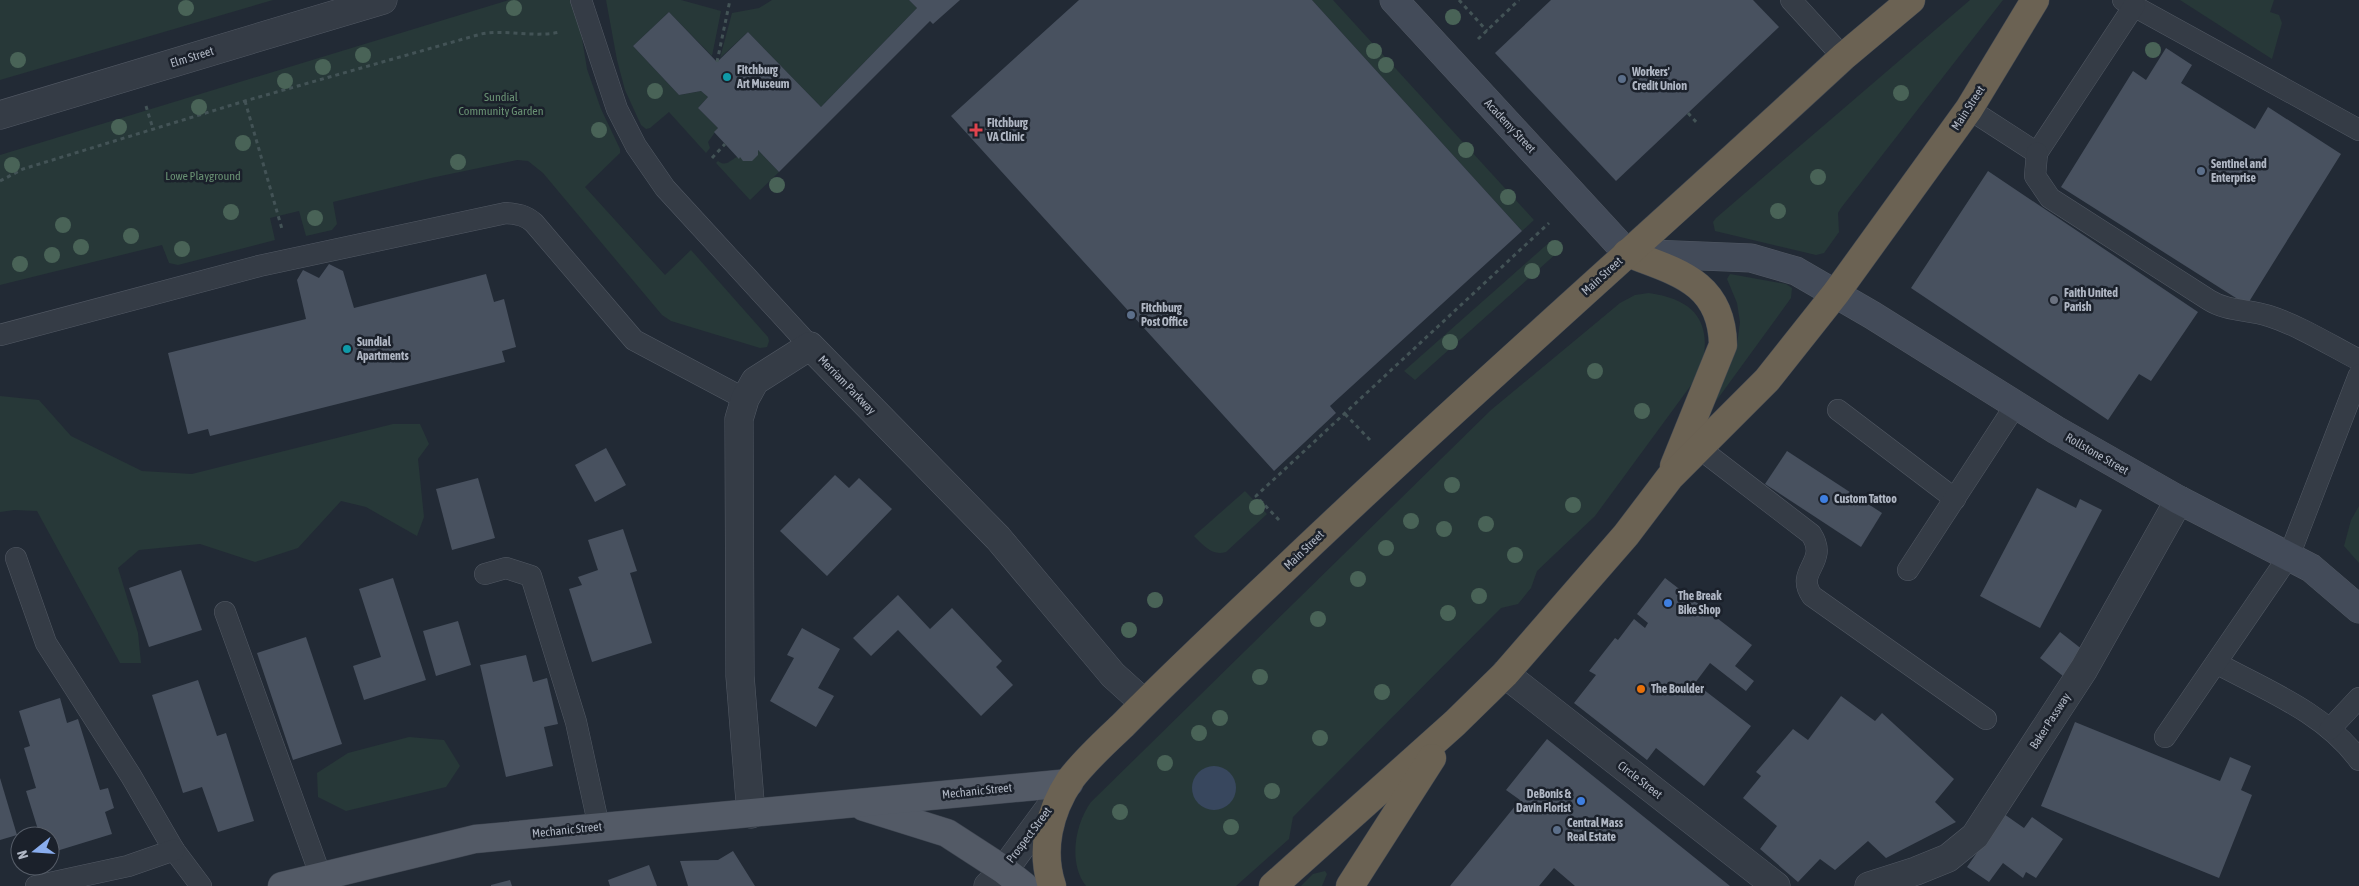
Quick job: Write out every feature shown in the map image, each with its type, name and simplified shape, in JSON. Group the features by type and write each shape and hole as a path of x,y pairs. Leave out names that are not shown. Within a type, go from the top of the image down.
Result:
{"highway":[{"name":"Main Street","path":"1052,886 1047,872 1046,849 1055,808 1069,783 1144,703 1367,489 1843,57 1911,0"},
{"name":"Main Street","path":"1273,886 1455,723 1504,674 1626,535 1670,477 1767,380 1836,293 1968,109 2030,9 2047,0"},
{"name":"Main Street","path":"1627,253 1684,275 1701,286 1714,302 1723,329 1723,345 1670,477"},
{"name":"Main Street","path":"1350,886 1455,723"}],"main road":[{"name":"Academy Street","path":"1394,0 1627,253"},
{"name":"Main Street","path":"1627,253 1752,258 1796,271 1836,293"},
{"name":"Rollstone Street","path":"1836,293 2015,406 2179,500 2311,568 2359,609"},
{"name":"Mechanic Street","path":"282,886 475,839 691,817 752,814 1069,783"},
{"name":"Mechanic Street","path":"856,804 947,833 1005,881"}],"street":[{"name":"Elm Street","path":"0,115 383,0"},
{"name":"Merriam Parkway","path":"752,814 740,676 739,419 745,399 755,381 810,346 998,538 1113,675 1144,703"},
{"name":"Baker Passway","path":"1869,886 1916,871 1948,858 1976,836 2084,669 2179,500"},
{"name":"Circle Street","path":"1504,674 1776,886"},
{"name":"Prospect Street","path":"1005,881 1069,783"}],"lane":[{"path":"581,0 617,109 636,146 666,188 810,346"},
{"path":"1791,0 1843,57"},
{"path":"2359,130 2129,3 2037,153 2035,176 2050,198 2222,307 2266,315 2282,321 2359,360"},
{"path":"1968,109 2037,153"},
{"path":"0,335 290,259 506,213 527,216 634,340 745,399"},
{"path":"2165,737 2289,556 2359,375"},
{"path":"1908,570 2015,406"},
{"path":"1838,410 1955,499"},
{"path":"1699,448 1811,534 1816,541 1818,555 1806,579 1806,585 1812,596 1986,719"},
{"path":"16,558 46,643 131,776 174,850 201,886"},
{"path":"485,574 506,568 531,576 576,722 599,827"},
{"path":"224,612 321,876"},
{"path":"2216,663 2308,713 2349,746 2359,760"},
{"path":"2330,729 2359,698"},
{"path":"36,886 128,866 174,850"}],"path":[{"path":"717,62 730,0"},
{"path":"1459,0 1487,31"},
{"path":"1476,40 1519,0"},
{"path":"0,181 24,169 244,101 480,34 494,31 541,35 590,24"},
{"path":"244,101 290,259"},
{"path":"145,103 153,129"},
{"path":"1688,113 1698,124"},
{"path":"712,158 725,144"},
{"path":"1279,520 1256,496 1549,223"},
{"path":"1345,414 1372,441"}],"green space":[{"path":"0,0 273,0 0,80"},
{"name":"Lowe Playground","path":"509,0 570,0 579,20 587,69 601,109 620,149 620,153 585,187 665,275 691,250 768,337 767,347 760,348 671,321 662,315 543,173 528,161 517,160 431,178 333,202 337,224 332,230 306,236 299,211 270,218 275,240 178,265 169,263 162,245 0,285 0,155"},
{"path":"606,0 681,0 721,11 712,56 669,12 633,46 679,95 701,91 708,97 698,108 718,128 708,142 710,148 706,153 669,112 650,128 646,129 641,125 625,90 617,60"},
{"path":"772,0 909,0 917,8 821,107 748,32 720,58 732,13 759,8"},
{"path":"1312,0 1333,0 1534,220 1522,231"},
{"path":"1970,0 2003,0 1841,208 1838,213 1839,232 1824,253 1816,255 1715,231 1713,222 1716,218"},
{"path":"2180,0 2274,0 2270,12 2279,15 2282,23 2272,59"},
{"path":"758,150 779,172 750,200 716,163 718,161 721,163 730,162 737,157 758,155"},
{"path":"1552,240 1558,246 1558,252 1415,380 1404,371"},
{"path":"1730,274 1786,284 1792,288 1791,298 1703,419 1718,377 1737,345 1740,322 1737,303 1727,279"},
{"path":"1649,293 1666,296 1680,302 1698,318 1703,328 1705,341 1700,373 1595,516 1537,571 1531,588 1518,604 1501,608 1293,817 1289,839 1236,886 1086,886 1080,877 1075,855 1081,821 1091,802 1491,410 1620,303 1635,295"},
{"path":"0,396 39,400 71,436 142,471 192,474 393,424 420,424 429,444 418,459 424,517 417,536 366,507 341,501 298,548 255,562 200,544 139,550 118,568 138,633 141,663 120,663 37,511 14,510 0,512"},
{"path":"1245,491 1267,514 1226,552 1216,553 1208,549 1194,536"},
{"path":"2359,506 2359,563 2344,546 2351,520"},
{"path":"409,737 444,740 460,766 446,787 346,811 318,797 317,773 348,753"},
{"path":"1325,871 1327,874 1322,886 1301,886 1313,874"}],"water":[{"path":"1210,766 1218,766 1230,772 1236,788 1230,804 1218,810 1210,810 1198,804 1192,792 1192,784 1198,772"}],"building":[{"name":"Fitchburg Art Museum","path":"909,0 960,0 933,24 930,21 779,172 758,150 758,155 752,161 743,161 740,157 739,159 714,132 718,128 698,108 708,97 701,91 679,95 633,46 669,12 717,62 748,32 821,107 917,8"},
{"path":"1079,0 1312,0 1522,231 1330,406 1336,413 1274,471 951,116"},
{"name":"Workers' Credit Union","path":"1551,0 1753,0 1779,27 1616,181 1495,53"},
{"name":"Sentinel and Enterprise","path":"2166,48 2192,65 2181,83 2255,129 2268,107 2341,154 2247,305 2061,187 2133,71 2146,80"},
{"name":"Faith United Parish","path":"1988,171 2198,312 2151,381 2139,374 2108,420 1911,288"},
{"name":"Sundial Apartments","path":"329,264 343,271 354,308 486,274 494,302 504,299 516,347 502,351 505,362 210,436 208,429 188,434 168,353 306,319 297,280 303,270 319,278"},
{"path":"606,448 626,485 595,502 575,465"},
{"name":"Custom Tattoo","path":"1787,451 1882,513 1861,547 1765,484"},
{"path":"835,475 849,488 859,478 892,509 827,576 780,531"},
{"path":"478,478 495,538 452,550 436,489"},
{"path":"2037,488 2076,508 2080,499 2102,510 2040,628 1980,596"},
{"path":"623,529 637,571 630,573 652,643 592,662 569,589 582,585 578,577 598,570 588,540"},
{"path":"181,570 202,630 149,647 129,588"},
{"path":"393,578 426,680 364,700 353,666 381,657 359,589"},
{"path":"1665,578 1752,645 1735,666 1754,681 1746,691 1710,663 1695,683 1751,726 1704,786 1656,748 1647,760 1574,703 1596,675 1589,671 1615,638 1618,640 1634,619 1645,628 1648,623 1637,614"},
{"path":"898,595 930,629 952,608 1002,661 996,667 1013,685 981,716 898,630 871,656 853,638"},
{"path":"458,621 471,665 436,676 423,631"},
{"path":"802,628 840,649 818,688 834,696 816,727 770,701 794,658 787,655"},
{"path":"2060,632 2083,650 2063,676 2040,658"},
{"path":"306,637 342,744 293,760 257,653"},
{"path":"526,655 533,682 547,678 558,724 544,727 553,766 506,777 480,665"},
{"path":"198,680 217,736 226,733 254,821 218,832 202,787 183,793 152,695"},
{"path":"1841,696 1875,721 1882,713 1954,779 1935,802 1956,822 1886,858 1868,841 1835,870 1820,859 1798,882 1760,849 1777,826 1743,798 1761,776 1756,772 1793,729 1808,740"},
{"path":"60,698 67,723 78,719 100,790 108,788 114,808 105,812 112,834 60,850 60,826 37,826 26,791 36,788 24,748 30,746 19,711"},
{"path":"2075,722 2220,781 2230,757 2251,766 2241,790 2252,795 2219,878 2041,806"},
{"path":"1547,739 1730,886 1575,886 1554,868 1539,886 1450,886 1520,800 1506,790"},
{"path":"0,778 14,826 10,826 10,837 0,840"},
{"path":"2004,814 2024,828 2032,817 2063,839 2036,878 2026,872 2023,878 2003,863 1989,882 1967,867"},
{"path":"733,851 755,886 688,886 680,861 718,860"},
{"path":"649,865 657,886 610,886 608,880"},
{"path":"510,880 512,886 491,886 491,885"}],"place":[{"name":"Fitchburg Art Museum","path":"727,77"},
{"name":"Workers' Credit Union","path":"1622,79"},
{"name":"Fitchburg VA Clinic","path":"976,130"},
{"name":"Sentinel and Enterprise","path":"2201,171"},
{"name":"Faith United Parish","path":"2054,300"},
{"name":"Fitchburg Post Office","path":"1131,315"},
{"name":"Sundial Apartments","path":"347,349"},
{"name":"Custom Tattoo","path":"1824,499"},
{"name":"The Break Bike Shop","path":"1668,603"},
{"name":"The Boulder","path":"1641,689"},
{"name":"DeBonis & Davin Florist","path":"1581,801"},
{"name":"Central Mass Real Estate","path":"1557,830"}],"park label":[{"name":"Sundial Community Garden","path":"501,104"}]}
